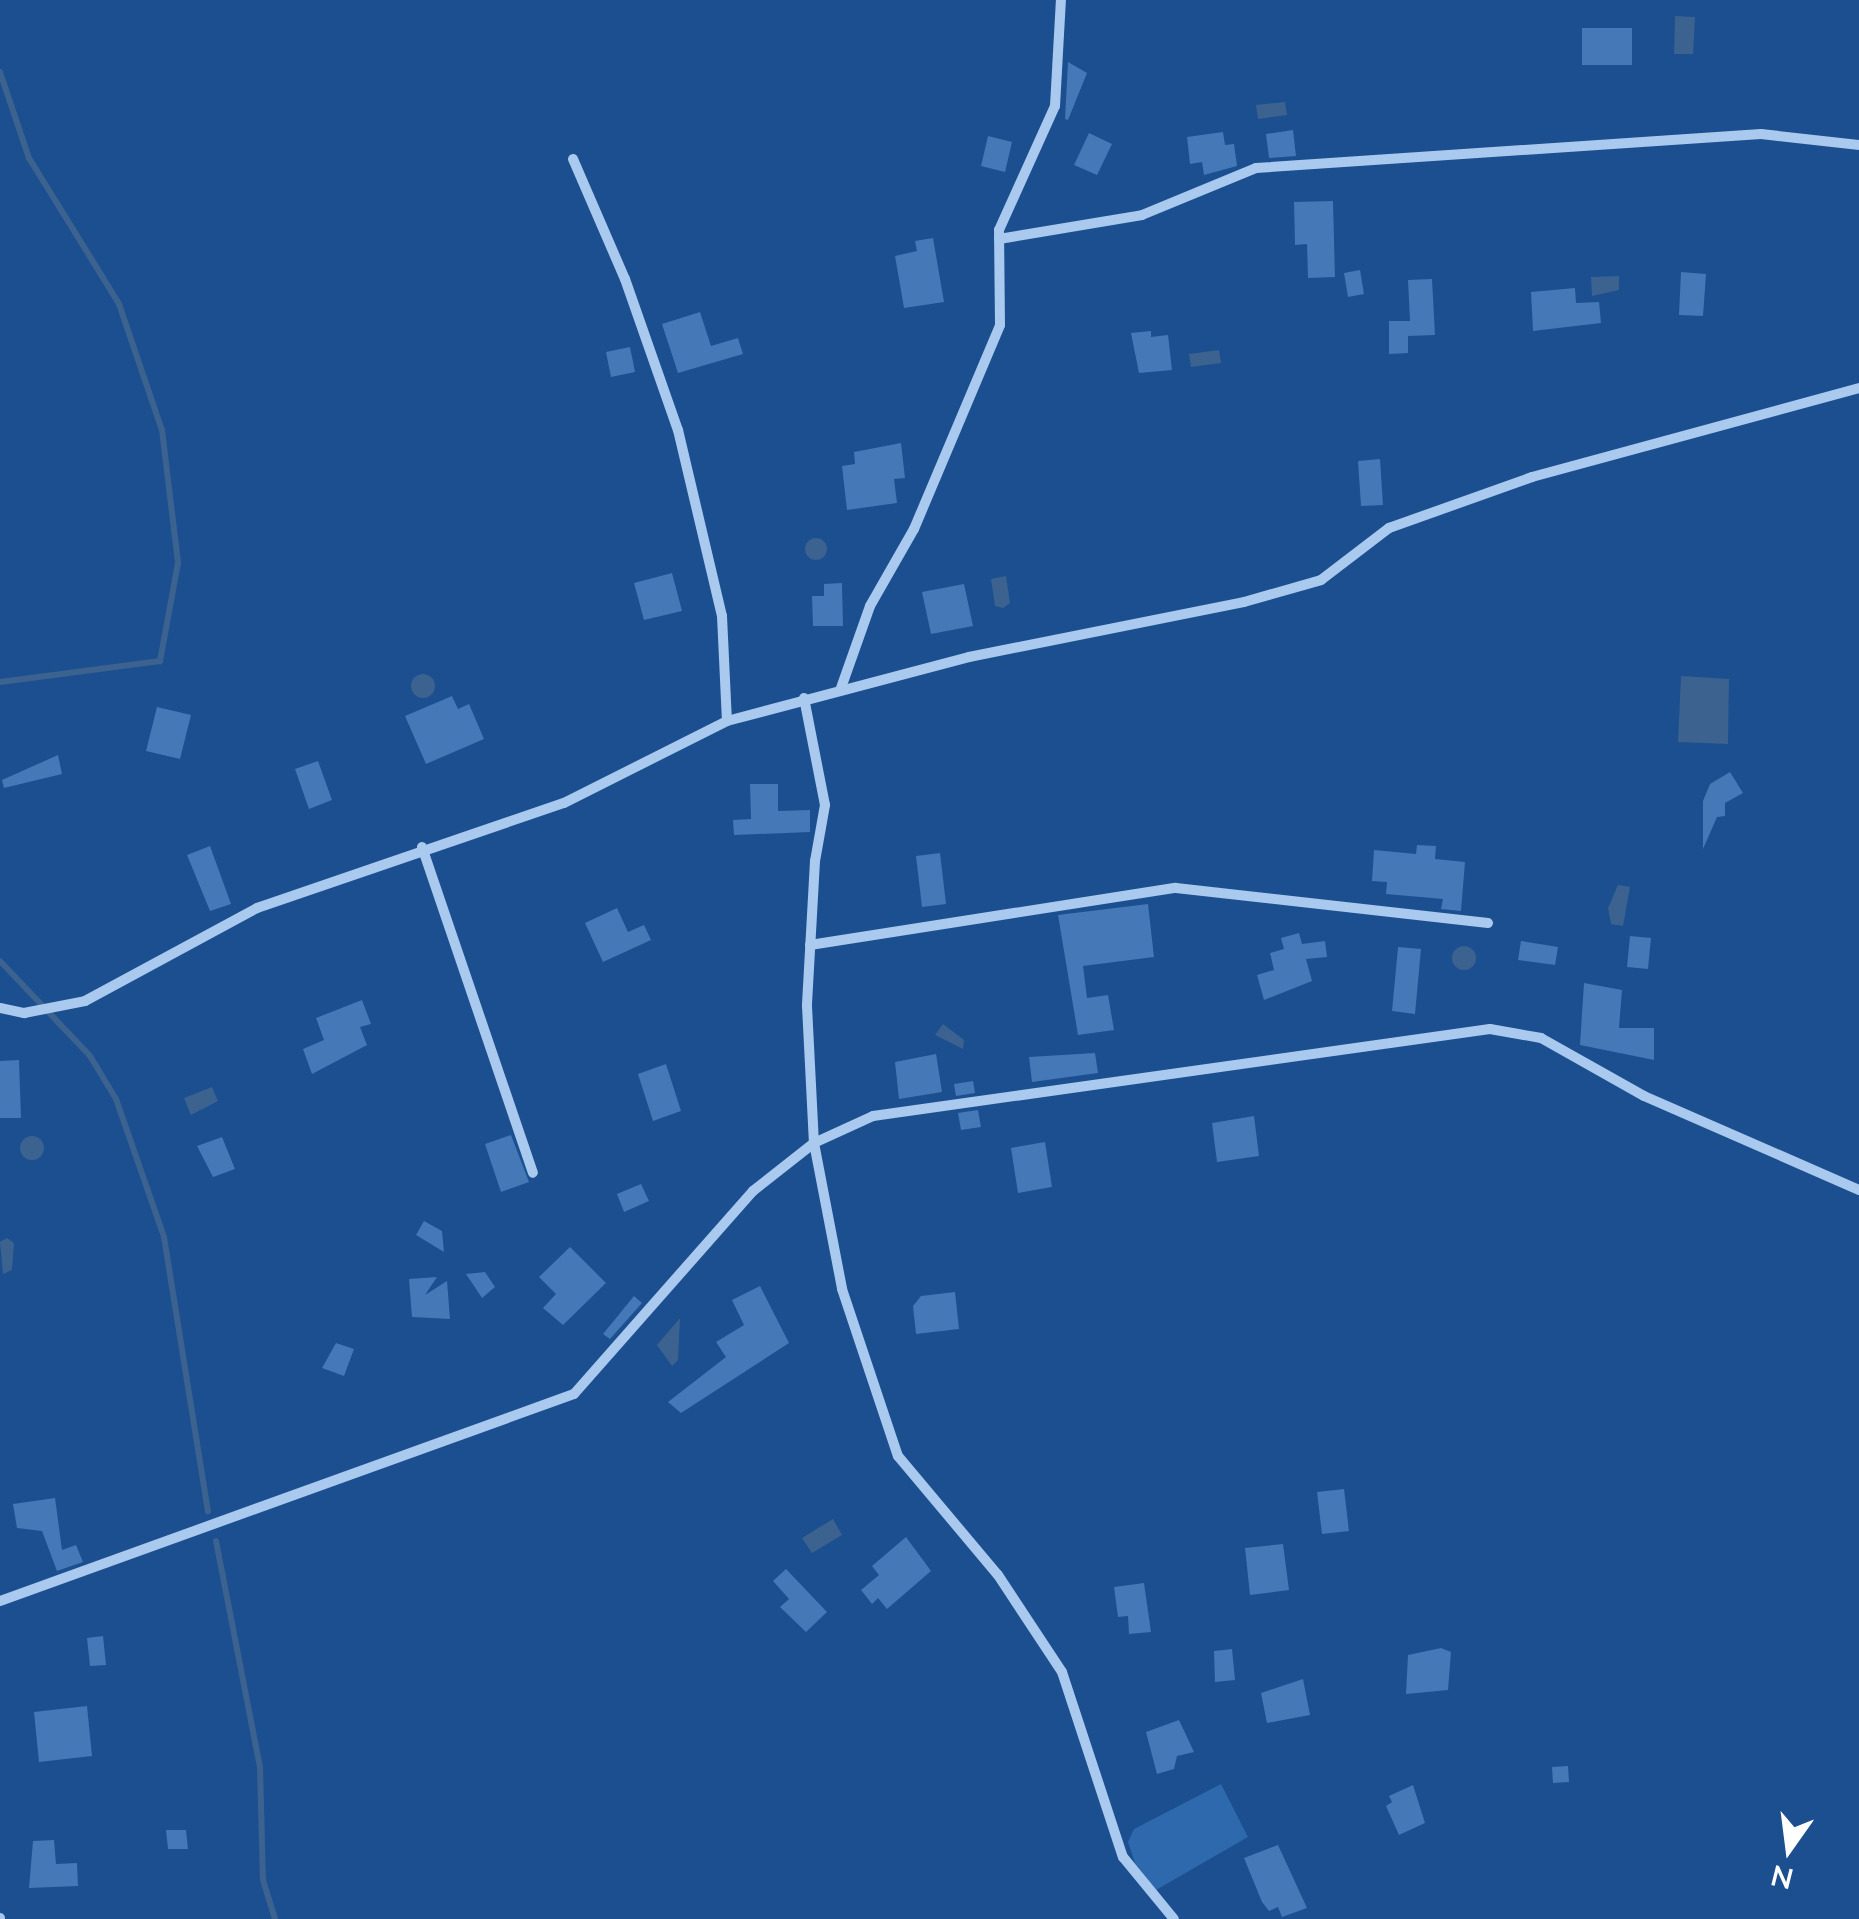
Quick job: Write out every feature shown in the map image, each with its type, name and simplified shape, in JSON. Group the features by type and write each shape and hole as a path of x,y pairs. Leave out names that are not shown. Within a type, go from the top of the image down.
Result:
{"street":[{"path":"842,688 870,606 914,529 1000,325 999,239 1056,106 1061,0"},
{"path":"999,239 1142,214 1256,168 1743,134 1859,144"},
{"path":"573,159 625,279 678,430 722,616 728,721"},
{"path":"0,1008 24,1013 85,1000 256,908 422,847 564,803 728,721 842,688 1320,580 1390,528 1532,477 1859,388"},
{"path":"804,698 825,805 810,945 814,1142 842,1289 898,1456 998,1575 1062,1672 1123,1857 1174,1919"},
{"path":"422,847 533,1174"},
{"path":"810,945 1176,888 1488,923"},
{"path":"0,1601 574,1394 753,1190 814,1142 873,1116 1490,1029 1541,1038 1644,1096 1859,1190"}],"shaded area":[{"path":"1675,16 1695,17 1693,54 1674,54"},
{"path":"1285,102 1287,115 1258,119 1256,105"},
{"path":"1619,276 1619,290 1592,296 1591,277"},
{"path":"1219,350 1221,363 1191,367 1189,354"},
{"path":"816,538 824,541 824,557 816,560 808,557 805,549 808,541"},
{"path":"1006,576 1010,603 1003,608 995,606 991,579"},
{"path":"423,674 435,686 423,698 411,686"},
{"path":"1681,676 1729,679 1728,744 1678,742"},
{"path":"1618,885 1630,887 1623,926 1611,924 1608,908"},
{"path":"1464,946 1476,958 1464,970 1452,958"},
{"path":"943,1024 964,1040 963,1049 935,1035"},
{"path":"212,1087 218,1101 191,1115 184,1098"},
{"path":"32,1136 44,1148 32,1160 20,1148"},
{"path":"7,1238 14,1243 12,1270 3,1274 0,1242"},
{"path":"680,1318 678,1360 672,1366 657,1345"},
{"path":"833,1519 842,1535 812,1553 802,1538"},
{"path":"1221,1784 1248,1837 1156,1890 1135,1863 1128,1842 1134,1829"}],"building":[{"path":"1582,28 1632,28 1632,65 1582,65"},
{"path":"1068,62 1087,73 1068,120 1065,119"},
{"path":"1293,130 1296,156 1269,158 1266,134"},
{"path":"1223,132 1225,145 1234,144 1237,166 1204,175 1202,162 1190,164 1187,137"},
{"path":"1089,133 1112,144 1097,175 1074,165"},
{"path":"988,136 1012,142 1005,172 981,166"},
{"path":"1333,201 1335,277 1308,278 1307,244 1295,245 1294,202"},
{"path":"933,238 944,302 904,308 895,256 917,251 915,241"},
{"path":"1360,270 1364,294 1348,297 1344,273"},
{"path":"1681,272 1706,274 1703,316 1679,315"},
{"path":"1432,279 1435,335 1408,336 1408,353 1389,354 1389,321 1410,321 1408,280"},
{"path":"1575,288 1576,303 1599,302 1601,323 1533,331 1531,292"},
{"path":"700,312 711,346 738,338 743,354 678,373 662,324"},
{"path":"1151,331 1151,337 1168,335 1172,370 1139,373 1131,333"},
{"path":"630,347 635,372 611,377 606,352"},
{"path":"901,443 905,478 894,479 897,503 847,510 842,466 855,464 854,452"},
{"path":"1380,459 1383,505 1361,506 1358,461"},
{"path":"672,573 682,611 644,620 634,583"},
{"path":"842,583 843,626 813,626 812,596 824,596 824,584"},
{"path":"964,584 973,626 931,634 922,592"},
{"path":"452,696 458,709 469,704 484,739 426,764 405,716"},
{"path":"157,707 191,715 180,759 146,751"},
{"path":"58,755 62,774 4,788 2,780"},
{"path":"318,761 332,800 309,809 295,769"},
{"path":"1730,772 1743,793 1725,803 1725,816 1717,817 1703,849 1703,801 1710,784"},
{"path":"750,784 778,784 778,811 810,810 810,832 734,835 733,820 751,819"},
{"path":"1417,845 1436,846 1435,859 1465,862 1461,911 1441,909 1443,899 1386,894 1387,882 1372,881 1374,850 1416,854"},
{"path":"210,846 231,904 210,911 187,855"},
{"path":"940,853 946,904 922,907 916,856"},
{"path":"1148,904 1154,957 1083,966 1087,998 1108,995 1114,1030 1078,1035 1058,915"},
{"path":"617,908 628,932 644,925 651,940 603,962 585,923"},
{"path":"1299,933 1302,944 1325,941 1327,957 1306,959 1312,981 1264,1000 1257,975 1274,970 1270,953 1284,949 1281,938"},
{"path":"1630,936 1651,938 1648,969 1627,967"},
{"path":"1521,941 1558,947 1555,965 1518,960"},
{"path":"1398,947 1421,949 1415,1014 1392,1011"},
{"path":"1584,983 1622,990 1619,1028 1654,1028 1654,1060 1580,1045"},
{"path":"362,1000 371,1024 360,1027 367,1045 312,1074 303,1049 324,1040 316,1018"},
{"path":"1095,1053 1098,1073 1032,1082 1029,1057"},
{"path":"936,1054 942,1092 899,1099 895,1062"},
{"path":"19,1060 21,1118 0,1118 0,1061"},
{"path":"666,1064 681,1111 653,1121 638,1074"},
{"path":"973,1081 975,1093 956,1096 954,1084"},
{"path":"978,1110 981,1127 961,1130 958,1113"},
{"path":"1254,1116 1259,1156 1217,1162 1212,1123"},
{"path":"511,1135 529,1182 501,1192 485,1144"},
{"path":"222,1137 235,1169 213,1177 197,1146"},
{"path":"1045,1142 1052,1187 1018,1193 1011,1148"},
{"path":"641,1184 649,1201 624,1212 617,1194"},
{"path":"424,1221 442,1231 444,1252 416,1235"},
{"path":"570,1247 606,1283 563,1325 543,1308 556,1294 539,1277"},
{"path":"485,1272 495,1287 482,1298 466,1274"},
{"path":"437,1277 425,1295 447,1281 450,1319 412,1317 409,1279"},
{"path":"760,1286 789,1343 681,1413 668,1402 726,1357 716,1342 744,1325 732,1300"},
{"path":"955,1292 959,1329 916,1334 913,1306 921,1296"},
{"path":"634,1296 642,1303 610,1339 603,1334"},
{"path":"336,1343 354,1349 344,1376 322,1368"},
{"path":"1344,1489 1349,1531 1322,1534 1317,1492"},
{"path":"55,1498 62,1550 76,1545 83,1562 57,1571 42,1531 17,1528 13,1504"},
{"path":"906,1537 931,1571 887,1609 878,1598 872,1604 861,1590 879,1575 872,1566"},
{"path":"1283,1544 1289,1590 1250,1595 1245,1548"},
{"path":"786,1569 827,1612 806,1632 780,1607 789,1599 773,1581"},
{"path":"1144,1583 1151,1632 1129,1634 1128,1616 1118,1617 1114,1587"},
{"path":"103,1636 106,1665 90,1666 87,1638"},
{"path":"1441,1648 1451,1652 1448,1690 1406,1694 1408,1655"},
{"path":"1232,1649 1235,1680 1215,1682 1214,1651"},
{"path":"1303,1679 1310,1715 1267,1723 1261,1693"},
{"path":"87,1706 92,1756 39,1762 34,1712"},
{"path":"1179,1720 1194,1752 1177,1756 1174,1769 1157,1774 1146,1732"},
{"path":"1568,1766 1569,1782 1553,1783 1552,1767"},
{"path":"1413,1785 1425,1823 1399,1835 1386,1806 1392,1802 1389,1796"},
{"path":"166,1830 186,1830 188,1849 168,1849"},
{"path":"54,1840 56,1864 77,1863 78,1886 29,1888 33,1841"},
{"path":"1278,1845 1307,1908 1282,1917 1278,1907 1269,1911 1262,1902 1244,1858"}],"waterway":[{"path":"0,72 29,158 119,304 162,430 178,563 160,661 0,682"},
{"path":"0,961 90,1056 116,1099 164,1237 208,1512"},
{"path":"216,1541 260,1767 263,1880 275,1919"}]}
